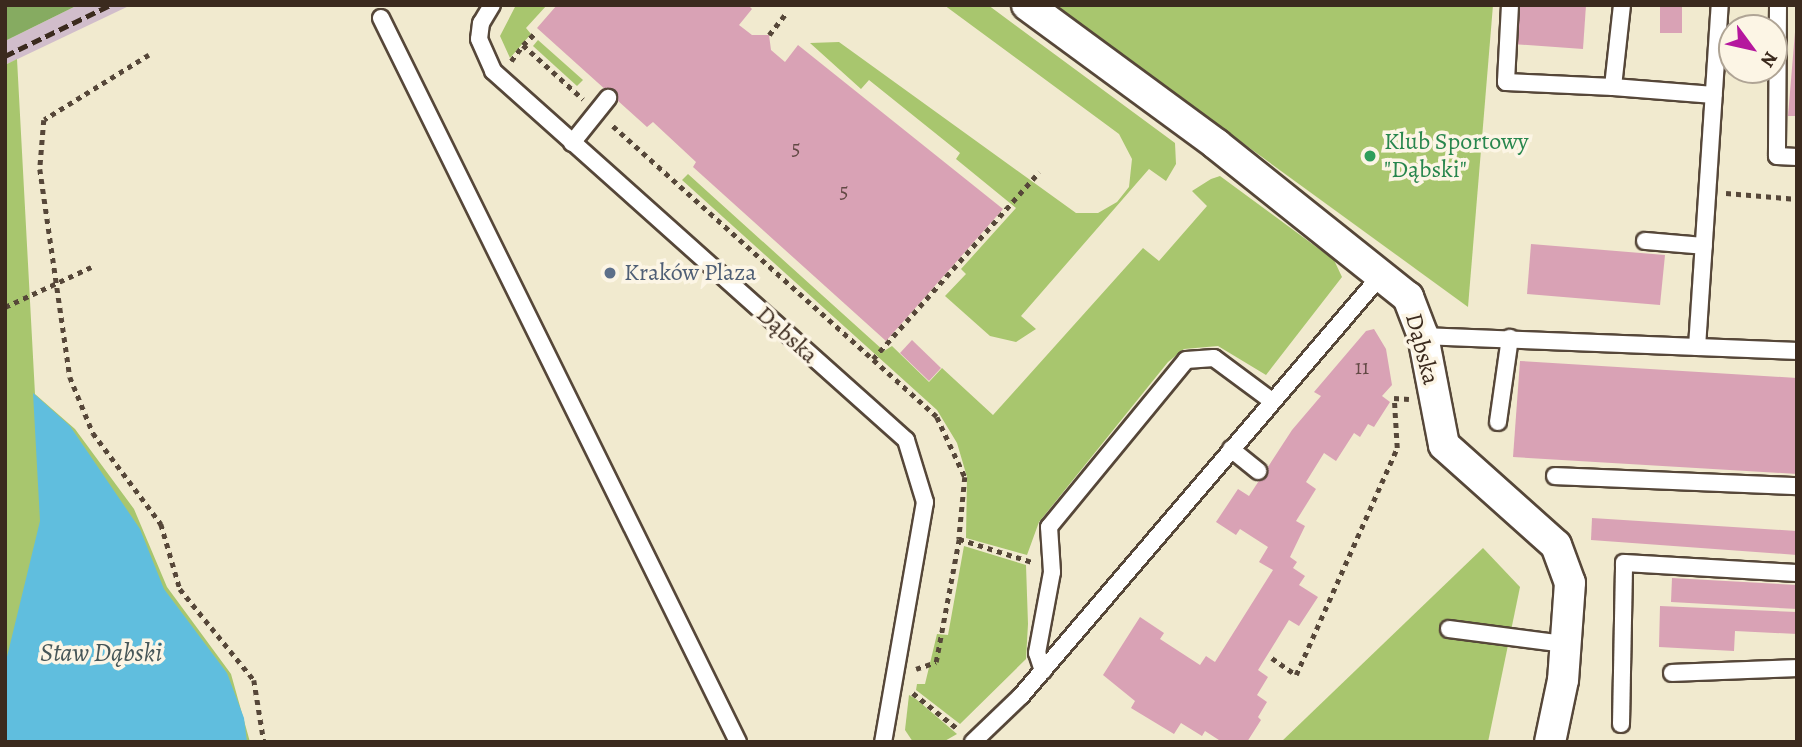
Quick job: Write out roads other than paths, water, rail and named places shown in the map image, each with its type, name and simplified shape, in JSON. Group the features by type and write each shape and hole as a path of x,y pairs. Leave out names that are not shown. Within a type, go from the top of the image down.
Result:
{"street":[{"name":"Dąbska","path":"1027,5 1382,274 1408,297 1423,336 1444,445 1556,545 1570,583 1565,644 1550,742"}],"lane":[{"name":"Dąbska","path":"492,5 481,23 479,39 493,71 906,440 925,502 883,742"},
{"path":"1510,5 1506,82 1613,87 1714,96"},
{"path":"1613,87 1622,5"},
{"path":"1697,347 1720,5"},
{"path":"1779,5 1777,156 1797,157"},
{"path":"381,18 738,742"},
{"path":"572,143 608,99"},
{"path":"1645,241 1704,246"},
{"path":"973,742 1001,719 1043,671 1382,274"},
{"path":"1423,336 1797,351"},
{"path":"1498,422 1510,338"},
{"path":"1043,671 1037,653 1052,572 1049,527 1186,360 1214,358 1272,401"},
{"path":"1231,449 1258,471"},
{"path":"1555,476 1797,486"},
{"path":"1621,724 1624,562 1797,573"},
{"path":"1449,629 1565,644"},
{"path":"1672,673 1797,668"}],"water":[{"name":"Staw Dąbski","path":"33,393 70,426 140,529 164,589 227,673 244,718 247,742 5,742 5,665 40,521"}],"railway":[{"path":"5,56 110,5"}],"place":[{"name":"Klub Sportowy \"Dąbski\"","path":"1370,156"},
{"name":"Kraków Plaza","path":"610,273"}]}
